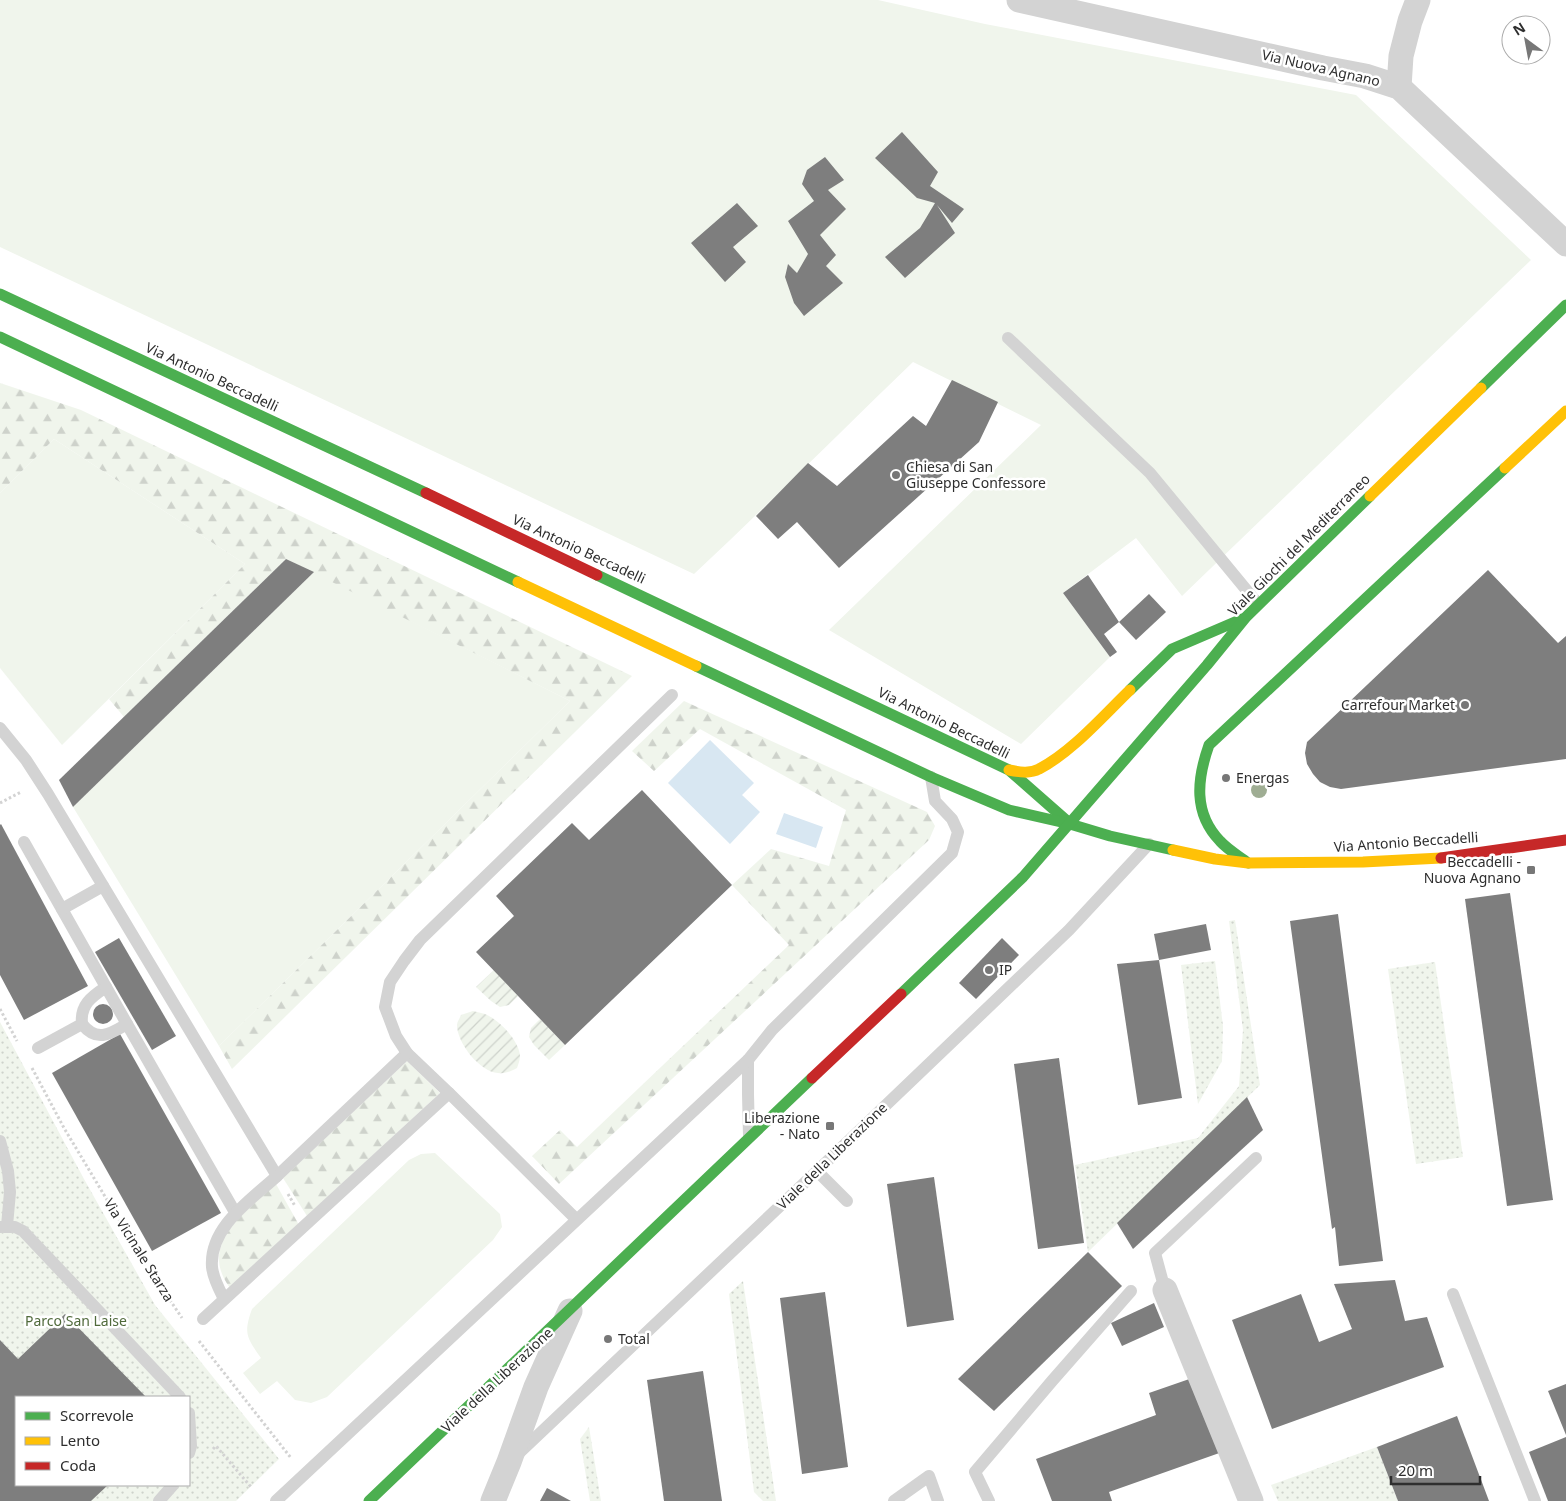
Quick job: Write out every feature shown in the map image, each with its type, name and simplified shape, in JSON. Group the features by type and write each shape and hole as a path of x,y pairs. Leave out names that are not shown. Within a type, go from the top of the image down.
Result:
{"main road":[{"name":"Via Antonio Beccadelli","path":"0,294 375,469 1008,770 1070,824 1110,836 1215,859 1248,864 1363,862 1443,858 1566,840"},
{"name":"Viale Giochi del Mediterraneo","path":"928,967 1023,877 1258,604 1566,305"},
{"path":"0,337 931,777 1002,807 1070,824"},
{"path":"1248,864 1219,840 1204,818 1199,801 1200,769 1209,745 1566,411"},
{"path":"1008,770 1021,773 1038,770 1072,746 1172,649 1246,617"},
{"name":"Viale della Liberazione","path":"369,1501 391,1492 570,1310 928,967"}],"street":[{"name":"Via Nuova Agnano","path":"1019,0 1365,76 1399,87 1566,244"},
{"path":"1399,87 1401,56 1410,21 1418,0"},
{"path":"1165,1290 1251,1501"},
{"path":"493,1501 536,1387 570,1310"}],"lane":[{"path":"1008,338 1150,473 1258,604"},
{"path":"576,1219 408,1053 396,1036 385,1007 390,982 420,940 672,695"},
{"path":"0,728 26,760 277,1176"},
{"path":"276,1501 748,1060 772,1030 952,853 958,832 952,819 935,801 931,777"},
{"path":"24,842 236,1214"},
{"name":"Viale della Liberazione","path":"509,1462 1069,930 1149,844"},
{"path":"62,909 103,886"},
{"path":"106,988 86,1004 81,1014 82,1024 87,1032 100,1036 111,1033 127,1024"},
{"path":"38,1048 82,1024"},
{"path":"224,1299 216,1285 212,1267 213,1252 220,1233 236,1214 408,1053"},
{"path":"748,1060 750,1137"},
{"path":"203,1319 449,1093"},
{"path":"0,1142 8,1171 10,1192 4,1227 16,1227 22,1231 179,1396"},
{"path":"1165,1290 1155,1253 1256,1158"},
{"path":"817,1171 847,1201"},
{"path":"989,1501 975,1472 1131,1292"},
{"path":"1453,1294 1535,1501"},
{"path":"190,1430 190,1450"},
{"path":"894,1501 929,1476 938,1501"},
{"path":"159,1501 172,1486"}],"path":[{"path":"0,1009 18,1043"},
{"name":"Via Vicinale Starza","path":"28,1060 64,1128 138,1251 183,1318"},
{"path":"277,1176 306,1224"},
{"path":"198,1339 304,1474"},
{"path":"209,1452 216,1446 251,1487"}],"green space":[{"path":"0,0 878,0 985,24 1356,95 1531,260 1182,596 1136,538 1063,593 1110,657 1021,744 829,630 1041,425 913,362 694,574 0,247"},
{"path":"0,383 81,410 632,676 232,1069 219,1046 570,701 286,559 124,717 109,699 245,564 54,439 0,493"},
{"path":"54,439 245,564 62,745 0,668 0,493"},
{"path":"314,572 570,701 219,1046 73,807"},
{"path":"684,701 927,812 935,826 929,840 559,1184 532,1156 560,1130 577,1147 789,945 732,885 771,849 829,866 846,810 700,729 654,771 632,751"},
{"path":"1235,920 1260,1085 1088,1252 1075,1165 1198,1138 1239,1086 1243,1030 1229,921"},
{"path":"1215,961 1223,1026 1222,1061 1198,1104 1181,965"},
{"path":"1435,962 1463,1157 1416,1164 1388,969"},
{"path":"494,970 518,996 509,1005 500,1007 476,987"},
{"path":"473,1011 490,1017 512,1037 520,1056 517,1068 504,1073 491,1071 477,1062 465,1048 458,1032 457,1023 461,1015"},
{"path":"540,1019 565,1045 549,1060 529,1037 531,1028"},
{"name":"Parco San Laise","path":"0,1022 84,1179 155,1305 279,1459 236,1501 0,1501"},
{"path":"407,1061 440,1093 307,1216 283,1178"},
{"path":"435,1153 500,1214 502,1227 493,1240 327,1397 311,1403 295,1400 277,1381 260,1394 243,1373 261,1358 252,1345 247,1330 252,1309 409,1160 421,1154"},
{"path":"276,1184 299,1225 230,1288 221,1272 219,1257 222,1243 229,1230"},
{"path":"743,1281 776,1501 763,1501 754,1492 729,1294"},
{"path":"589,1427 601,1501 590,1501 580,1439"},
{"path":"1377,1447 1398,1501 1278,1501 1271,1485"}],"shaded area":[{"path":"710,740 754,783 742,795 760,812 730,844 668,783"},
{"path":"784,813 823,827 816,848 776,834"}],"building":[{"path":"902,132 938,172 930,186 964,209 952,223 937,205 955,233 905,278 885,257 920,228 935,203 917,198 875,158"},
{"path":"825,157 844,180 828,190 846,209 820,235 836,255 826,266 843,283 804,316 794,303 785,277 788,264 797,273 808,254 788,221 814,201 802,184 807,170"},
{"path":"737,203 758,226 733,247 746,262 725,282 691,243"},
{"name":"Chiesa di San Giuseppe Confessore","path":"952,380 998,402 979,442 839,568 797,522 778,539 756,516 808,463 837,486 913,416 926,426"},
{"path":"286,559 314,572 73,807 59,780"},
{"path":"1488,570 1558,643 1566,636 1566,759 1341,789 1330,787 1320,782 1307,764 1305,753 1307,742"},
{"path":"1088,575 1119,622 1104,634 1117,652 1110,657 1063,593"},
{"path":"1149,594 1166,612 1136,640 1119,622"},
{"path":"642,790 732,885 565,1045 476,952 514,916 496,896 572,823 589,840"},
{"path":"1,824 88,986 24,1020 0,975"},
{"path":"1510,893 1553,1200 1507,1206 1465,899"},
{"path":"1338,914 1383,1261 1339,1266 1335,1227 1332,1229 1290,921"},
{"path":"1206,924 1211,950 1159,960 1154,934"},
{"path":"119,938 176,1036 152,1050 95,952"},
{"path":"1002,938 1019,955 976,999 959,983"},
{"path":"1159,960 1182,1098 1138,1105 1117,964"},
{"path":"99,1004 107,1004 113,1010 113,1018 107,1024 99,1024 93,1018 93,1010"},
{"path":"120,1034 221,1213 152,1251 52,1073"},
{"path":"1059,1058 1084,1243 1038,1249 1014,1064"},
{"path":"1247,1097 1263,1130 1133,1249 1117,1223"},
{"path":"934,1177 954,1320 907,1327 887,1184"},
{"path":"1088,1252 1122,1286 994,1411 958,1379"},
{"path":"1395,1280 1405,1321 1427,1317 1444,1367 1272,1429 1232,1320 1301,1294 1319,1342 1352,1329 1334,1284"},
{"path":"825,1292 848,1467 802,1474 780,1298"},
{"path":"1154,1303 1164,1327 1122,1346 1111,1323"},
{"path":"65,1314 145,1396 15,1396 15,1486 107,1486 91,1501 0,1501 0,1340 18,1359"},
{"path":"703,1371 722,1501 664,1501 647,1380"},
{"path":"1198,1376 1225,1451 1109,1492 1112,1501 1052,1501 1036,1459 1156,1415 1149,1393"},
{"path":"1566,1384 1566,1435 1548,1391"},
{"path":"1457,1416 1489,1501 1398,1501 1377,1447"},
{"path":"1566,1437 1566,1501 1548,1501 1529,1452"},
{"path":"547,1488 571,1501 540,1501"}],"traffic: fast":[{"path":"0,294 426,493"},
{"path":"1481,388 1566,305"},
{"path":"0,337 518,582"},
{"path":"1248,863 1223,844 1211,830 1201,807 1200,783 1209,745 1505,468"},
{"path":"901,994 1023,877 1207,665 1246,617 1370,496"},
{"path":"597,575 1009,770 1067,821"},
{"path":"1130,690 1172,649 1242,619"},
{"path":"696,666 931,777 1009,810 1173,850"},
{"path":"369,1501 812,1078"}],"traffic: slow":[{"path":"1370,496 1481,388"},
{"path":"1505,468 1566,411"},
{"path":"518,582 696,666"},
{"path":"1009,770 1032,772 1051,762 1087,733 1130,690"},
{"path":"1173,850 1215,859 1248,863 1363,862 1441,858"}],"traffic: jam":[{"path":"426,493 597,575"},
{"path":"1441,858 1566,840"},
{"path":"812,1078 901,994"}],"place":[{"name":"Chiesa di San Giuseppe Confessore","path":"896,475"},
{"name":"Carrefour Market","path":"1465,705"},
{"name":"Energas","path":"1226,778"},
{"name":"Beccadelli - Nuova Agnano","path":"1531,870"},
{"name":"IP","path":"989,970"},
{"name":"Liberazione - Nato","path":"830,1126"},
{"name":"Total","path":"608,1339"}]}
